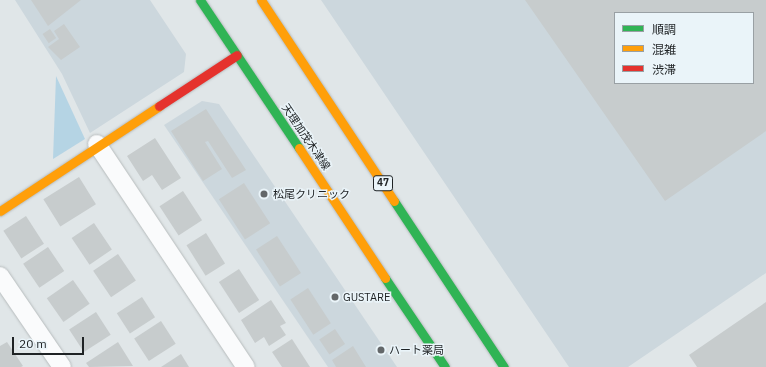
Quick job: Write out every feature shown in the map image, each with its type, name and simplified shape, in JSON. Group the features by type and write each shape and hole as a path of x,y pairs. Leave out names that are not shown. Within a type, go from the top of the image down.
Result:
{"main road":[{"name":"天理加茂木津線","path":"200,0 445,367"},
{"name":"47","path":"261,0 504,367"},
{"path":"0,211 97,144 237,55"}],"street":[{"path":"97,144 246,367"},
{"path":"0,276 62,367"}],"shaded area":[{"path":"15,0 150,0 186,54 184,72 90,133 62,74"},
{"path":"321,0 766,0 766,273 628,367 569,367"},
{"path":"56,76 85,139 53,159"},
{"path":"202,101 219,104 397,367 328,367 164,125"}],"building":[{"path":"31,0 81,0 48,26"},
{"path":"525,0 766,0 766,131 665,201"},
{"path":"64,24 80,47 61,60 48,47 59,39 54,31"},
{"path":"50,29 56,38 49,43 43,34"},
{"path":"206,109 246,170 232,178 208,141 205,142 222,169 203,181 171,131"},
{"path":"155,138 181,178 162,190 152,175 143,181 127,156"},
{"path":"79,177 96,204 60,226 43,199"},
{"path":"244,183 270,223 245,240 219,199"},
{"path":"183,191 202,220 179,236 160,206"},
{"path":"26,216 44,244 21,258 3,231"},
{"path":"94,223 112,250 90,265 72,238"},
{"path":"206,233 225,264 206,276 186,245"},
{"path":"277,236 301,273 280,287 256,250"},
{"path":"48,247 64,271 39,288 23,264"},
{"path":"118,254 136,281 111,297 93,271"},
{"path":"239,269 259,300 239,313 219,282"},
{"path":"73,280 90,304 63,322 47,298"},
{"path":"308,288 331,323 313,335 290,299"},
{"path":"142,297 155,317 130,333 117,313"},
{"path":"271,300 286,323 280,326 286,335 269,346 264,337 255,343 241,320"},
{"path":"766,302 766,367 697,367 689,355"},
{"path":"96,312 111,335 84,352 69,329"},
{"path":"161,321 176,344 149,361 134,338"},
{"path":"335,329 345,344 329,355 319,340"},
{"path":"292,339 310,367 282,367 272,352"},
{"path":"7,342 23,366 0,367 0,346"},
{"path":"118,342 133,366 89,367 86,363"},
{"path":"353,346 366,367 336,367 332,360"},
{"path":"181,354 189,367 161,367"}],"traffic: fast":[{"path":"200,0 299,148"},
{"path":"394,201 504,367"},
{"path":"385,278 445,367"}],"traffic: slow":[{"path":"261,0 394,201"},
{"path":"0,211 159,106"},
{"path":"299,148 385,278"}],"traffic: jam":[{"path":"159,106 237,55"}],"place":[{"name":"松尾クリニック","path":"264,194"},
{"name":"GUSTARE","path":"335,297"},
{"name":"ハート薬局","path":"381,350"}]}
